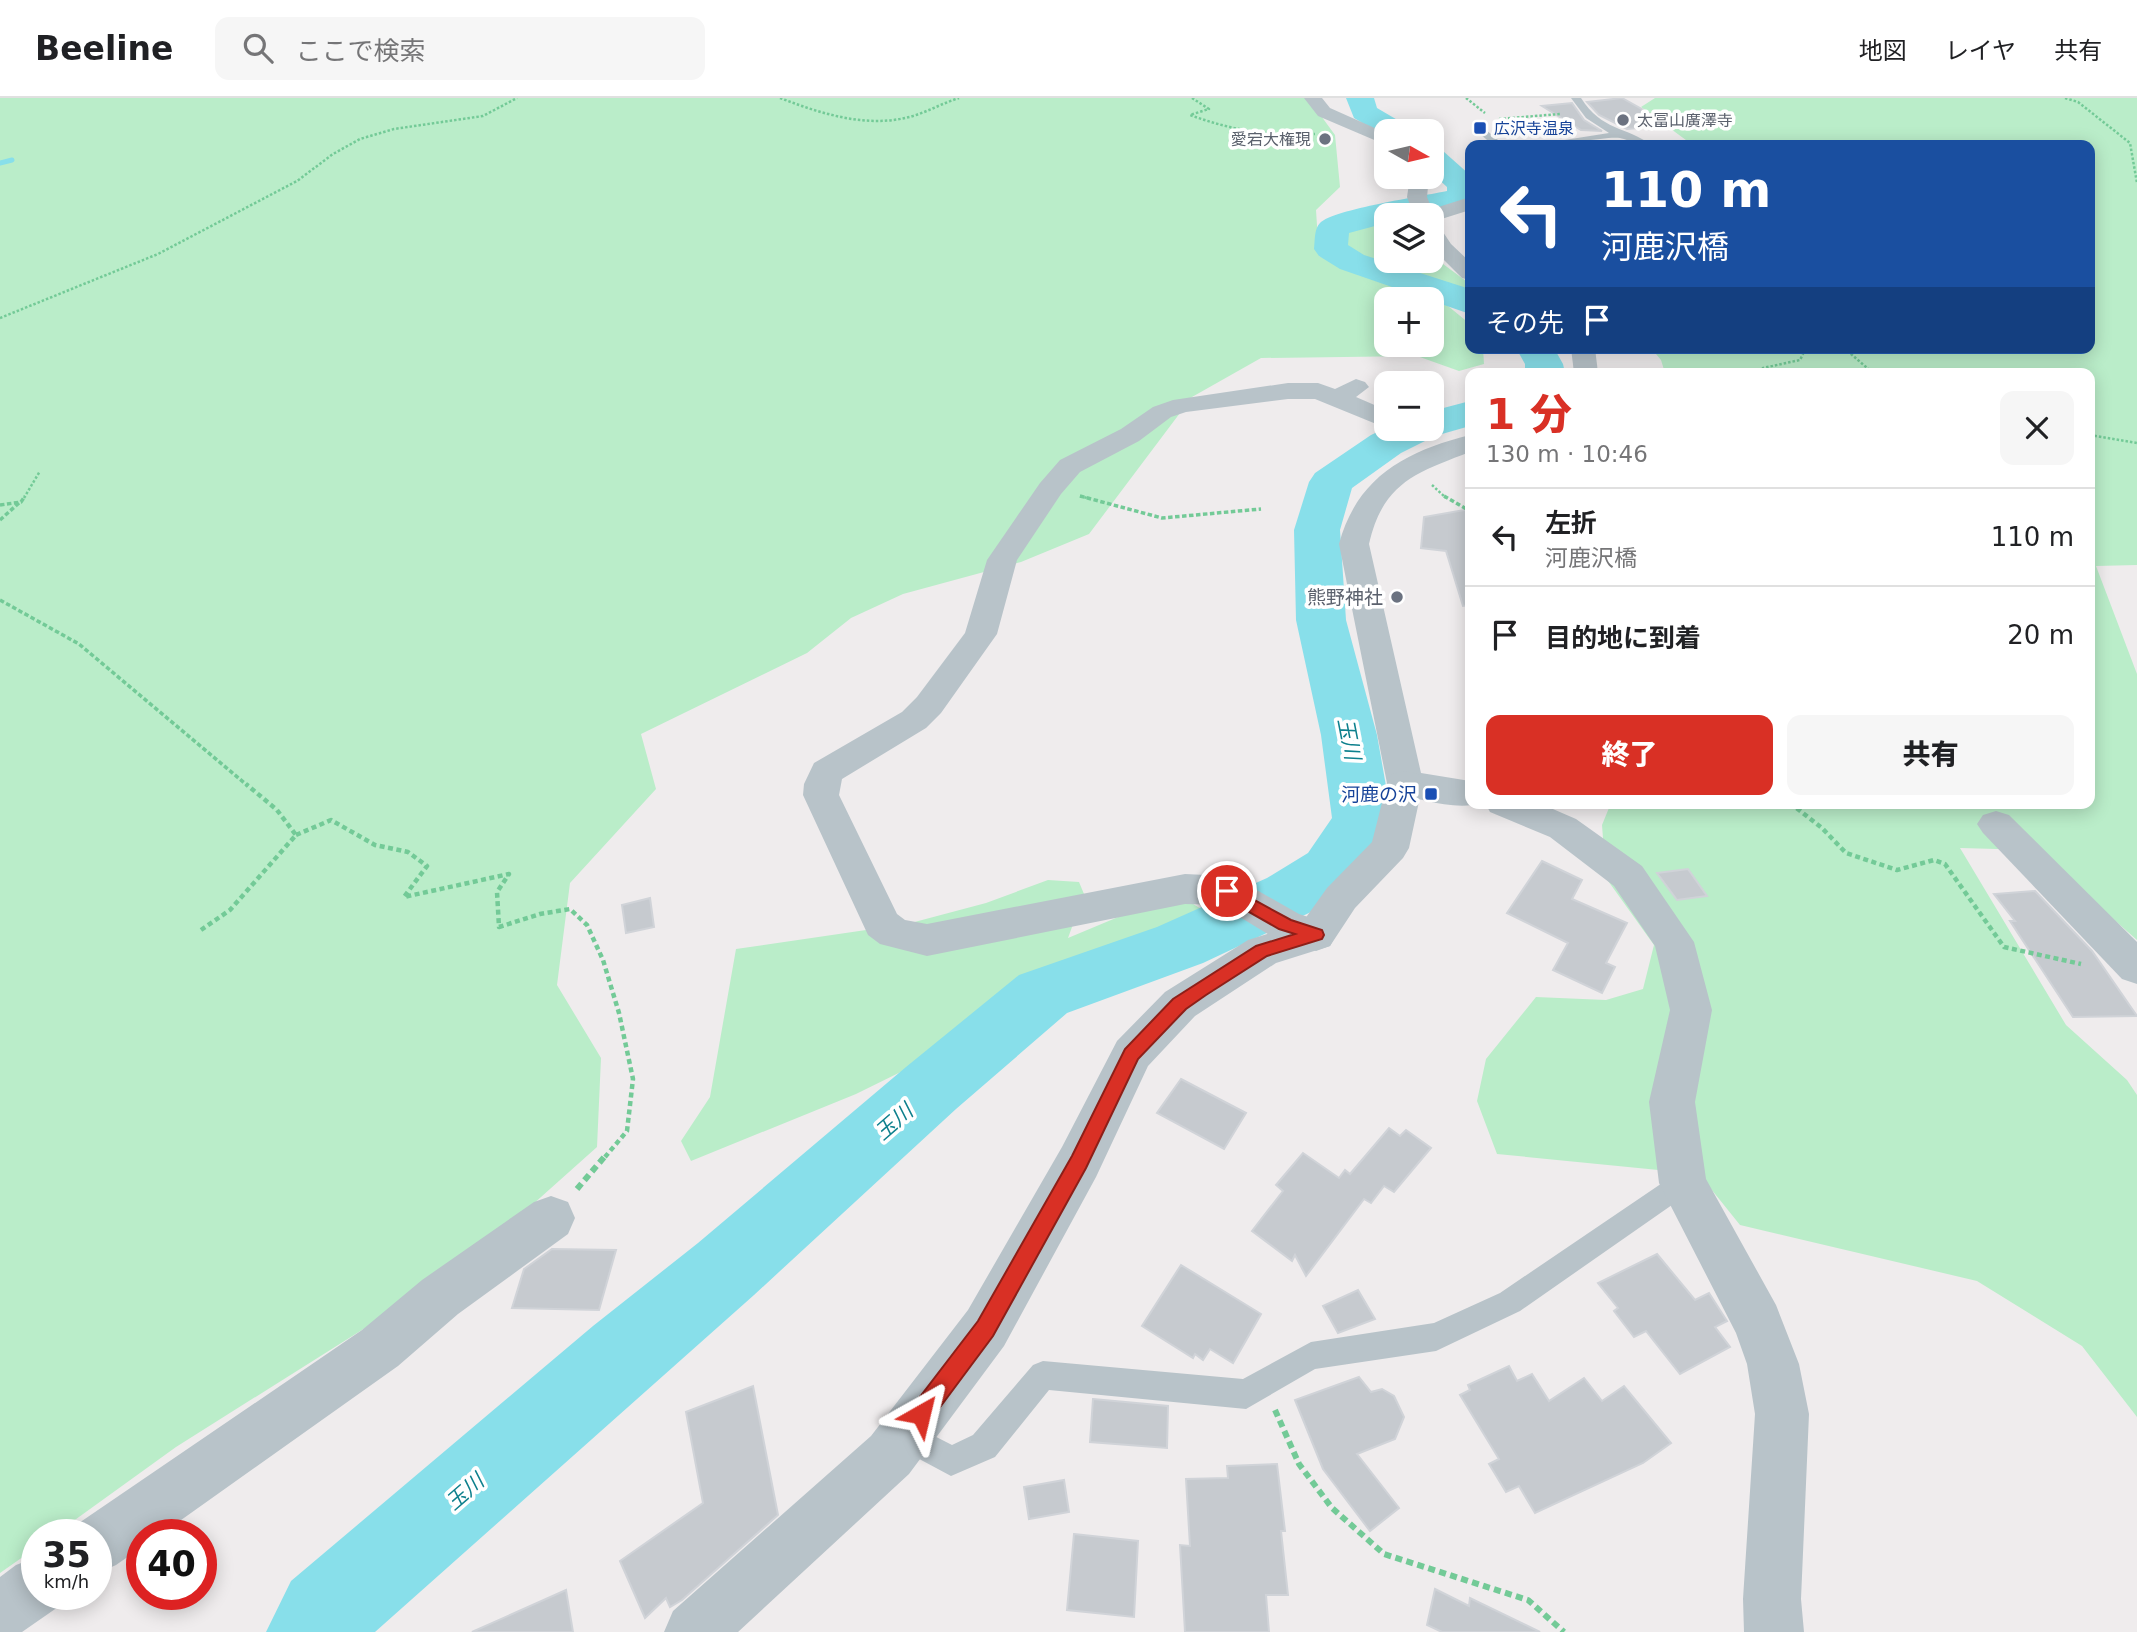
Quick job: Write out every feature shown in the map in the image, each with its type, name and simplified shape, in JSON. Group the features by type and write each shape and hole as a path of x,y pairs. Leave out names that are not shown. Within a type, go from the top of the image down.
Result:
{"street":[{"path":"1313,98 1324,112 1374,135"},
{"path":"1444,212 1465,205"},
{"path":"1444,240 1465,267"},
{"path":"1300,930 1227,891 1185,889 927,940 894,933 882,924 821,796 822,784 827,772 914,720 929,705 981,634 1003,561 1050,489 1070,466 1130,435 1172,407 1223,397 1288,391 1346,393 1374,412"},
{"path":"1437,441 1458,447"},
{"path":"694,1632 890,1455 905,1436 986,1328 1079,1162 1132,1054 1180,1004 1300,930 1340,898 1390,848 1405,783 1354,544 1358,522 1378,489 1410,466 1458,447"},
{"path":"1405,783 1465,793"},
{"path":"1517,809 1563,828 1628,876 1674,942 1691,1010 1672,1102 1683,1183 1758,1322 1773,1364 1782,1414 1772,1599 1774,1632"},
{"path":"1996,824 2137,968"},
{"path":"112,1534 380,1348 440,1297 551,1218"},
{"path":"0,1612 21,1598"}],"lane":[{"path":"1576,98 1586,112 1617,135 1632,140"},
{"path":"1483,132 1493,140"},
{"path":"1584,140 1617,135"},
{"path":"905,1436 951,1461 984,1446 1042,1375 1246,1394 1311,1356 1436,1337 1499,1308 1683,1183"}],"path":[{"path":"0,318 158,254 297,181 333,154 360,139 394,129 483,116 517,98"},
{"path":"780,98 827,114 884,121 912,117 959,98"},
{"path":"1192,98 1209,109 1190,115 1228,127 1272,135 1316,134"},
{"path":"1466,98 1487,114 1478,118"},
{"path":"2065,98 2078,102 2130,143 2137,183"},
{"path":"1489,120 1586,112"},
{"path":"1763,368 1800,360 1803,354"},
{"path":"1851,354 1867,368"},
{"path":"2095,436 2137,443"},
{"path":"1410,466 1450,501 1465,507"},
{"path":"0,520 21,502 40,471"},
{"path":"1050,489 1163,517 1261,509"},
{"path":"0,505 21,502"},
{"path":"0,600 79,644 277,810 296,835"},
{"path":"1798,809 1822,828 1846,853 1897,870 1934,860 1945,864 2004,947 2084,964"},
{"path":"201,930 230,910 296,835 331,820 375,845 408,852 427,866 404,897 509,874 497,892 499,927 540,914 570,909 587,925 603,960 620,1013 634,1079 627,1131 551,1218"},
{"path":"1264,1384 1299,1464 1332,1508 1384,1554 1528,1600 1564,1632"}],"green space":[{"path":"0,98 1308,98 1335,135 1340,187 1316,210 1319,256 1359,273 1404,287 1374,287 1374,357 1261,358 1192,397 1089,534 1021,562 903,594 851,618 807,653 641,734 656,789 570,883 557,985 601,1058 597,1147 465,1265 176,1447 76,1519 21,1519 21,1558 0,1573"},
{"path":"1655,98 2137,98 2137,565 2096,566 2137,674 2137,940 2035,850 1960,848 2066,1025 2127,1080 2137,1095 2137,1417 2082,1346 1977,1281 1740,1225 1699,1174 1497,1154 1477,1101 1486,1059 1536,997 1606,1000 1643,989 1654,945 1606,878 1602,825 1609,809 2095,809 2095,368 1663,368 1656,354 2095,354 2095,140 1686,140 1641,107"},
{"path":"1374,220 1374,265 1345,253 1349,225"},
{"path":"1444,265 1465,280 1465,290 1405,273 1444,273"},
{"path":"1444,303 1465,320 1465,354 1483,354 1484,364 1459,371 1420,357 1444,357"},
{"path":"1048,880 1079,882 1084,894 1068,938 1123,915 1182,897 1206,912 1196,934 1081,975 996,1025 856,1094 691,1161 681,1141 710,1097 736,949 907,924 986,903"}],"building":[{"path":"1622,98 1663,121 1656,122 1663,126 1627,129 1599,115 1587,102"},
{"path":"1572,103 1584,120 1602,131 1581,130 1542,106"},
{"path":"1465,510 1465,606 1446,551 1421,548 1424,517"},
{"path":"1542,861 1582,880 1572,899 1627,923 1606,963 1615,967 1602,993 1553,970 1568,943 1507,913"},
{"path":"1688,869 1707,896 1677,900 1657,873"},
{"path":"2035,891 2092,951 2137,1016 2073,1017 2010,921 2015,921 1994,894"},
{"path":"650,898 654,927 626,933 622,905"},
{"path":"1181,1079 1246,1113 1224,1149 1157,1113"},
{"path":"1389,1128 1400,1136 1406,1130 1431,1148 1394,1192 1384,1186 1371,1203 1364,1199 1306,1276 1295,1255 1292,1261 1252,1231 1283,1191 1276,1185 1303,1153 1339,1178 1345,1170 1350,1174"},
{"path":"552,1249 616,1250 599,1310 512,1308 524,1269"},
{"path":"1657,1254 1695,1300 1709,1293 1727,1321 1715,1327 1730,1347 1680,1374 1646,1331 1634,1337 1614,1311 1618,1308 1598,1283"},
{"path":"1181,1265 1261,1314 1233,1363 1210,1349 1203,1360 1195,1354 1193,1358 1142,1326"},
{"path":"1358,1290 1375,1319 1338,1333 1323,1306"},
{"path":"1509,1366 1517,1381 1532,1374 1549,1401 1584,1378 1602,1401 1624,1386 1671,1443 1643,1463 1535,1513 1519,1486 1506,1492 1489,1464 1499,1459 1460,1395 1470,1390 1468,1385"},
{"path":"1359,1377 1371,1392 1382,1389 1394,1396 1404,1417 1395,1439 1357,1454 1399,1508 1370,1531 1323,1469 1295,1400"},
{"path":"753,1386 778,1515 682,1600 670,1607 666,1598 645,1618 620,1561 703,1503 686,1412"},
{"path":"1093,1399 1168,1406 1167,1448 1090,1442"},
{"path":"1277,1464 1285,1531 1281,1531 1288,1595 1266,1595 1269,1632 1185,1632 1180,1545 1190,1546 1186,1479 1228,1478 1227,1466"},
{"path":"1064,1480 1069,1512 1029,1519 1024,1487"},
{"path":"1074,1534 1138,1541 1134,1617 1067,1610"},
{"path":"1435,1589 1469,1606 1470,1598 1540,1632 1442,1632 1427,1625"},
{"path":"566,1590 573,1632 472,1632"}],"waterway":[{"path":"1360,98 1364,112 1376,119"},
{"path":"0,163 12,160"},
{"path":"1444,168 1462,184 1463,194 1458,198 1356,220 1333,228 1331,249 1352,262 1465,300"},
{"path":"1538,354 1544,368"},
{"path":"1444,421 1465,414"},
{"name":"玉川","path":"314,1632 324,1614 1043,994 1180,945 1289,895 1330,869 1362,820 1349,735 1321,620 1317,530 1331,482 1393,441"}],"place":[{"name":"太冨山廣澤寺","path":"1623,120"},
{"name":"広沢寺温泉","path":"1480,128"},
{"name":"愛宕大権現","path":"1325,139"},
{"name":"熊野神社","path":"1397,597"},
{"name":"河鹿の沢","path":"1431,794"}],"route":[{"path":"921,1414 986,1328 1079,1162 1132,1054 1180,1004 1200,990 1262,951 1316,935 1285,925 1227,891"}]}
